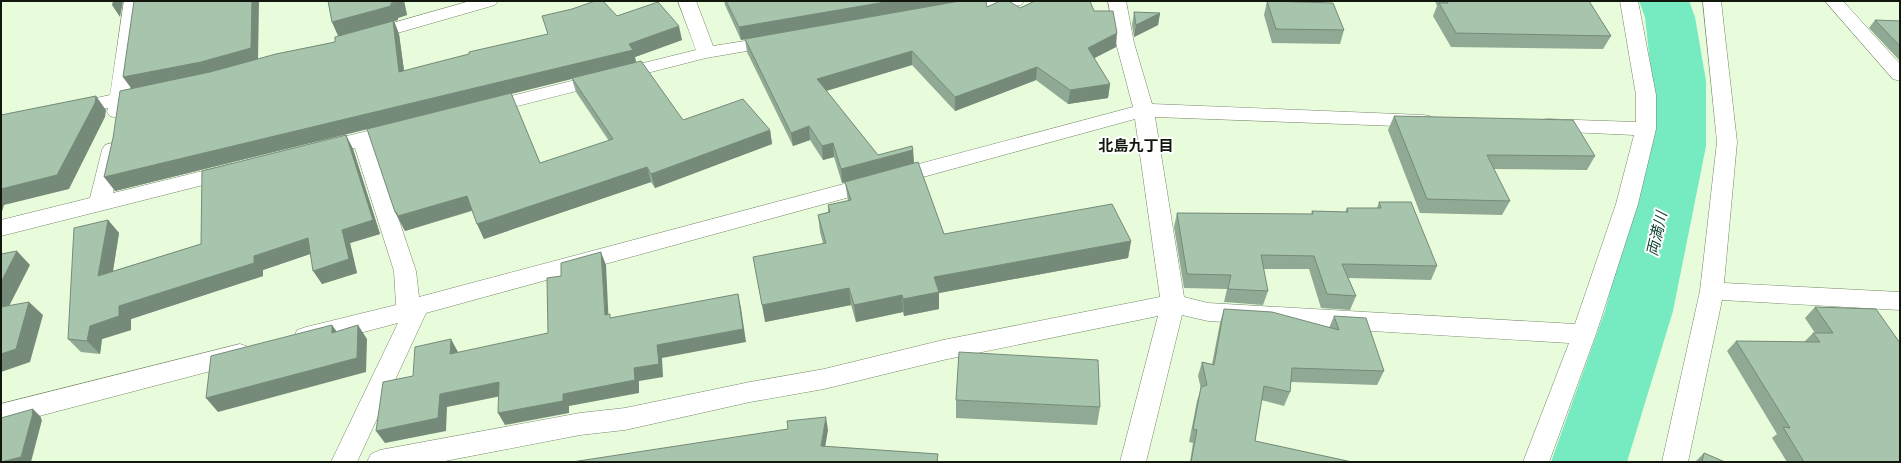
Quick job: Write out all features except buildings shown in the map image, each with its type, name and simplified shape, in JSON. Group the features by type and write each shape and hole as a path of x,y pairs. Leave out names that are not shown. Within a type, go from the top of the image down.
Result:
{"street":[{"path":"100,204 112,151 133,1"},
{"path":"354,39 489,1"},
{"path":"687,1 706,54"},
{"path":"942,11 988,2 1015,1"},
{"path":"1117,1 1125,43 1144,110 1172,304 1133,462"},
{"path":"1536,462 1584,334 1627,204 1646,129 1646,95 1629,1"},
{"path":"1675,462 1712,291 1727,142 1712,1"},
{"path":"1834,1 1900,75"},
{"path":"469,113 706,54 790,38"},
{"path":"53,113 165,90"},
{"path":"285,342 412,309 1144,110 1439,121"},
{"path":"1526,125 1646,129"},
{"path":"300,154 415,126"},
{"path":"344,462 412,309 405,271 362,139"},
{"path":"1,228 246,168"},
{"path":"1712,291 1900,301"},
{"path":"380,462 580,424 625,419 750,392 824,380 943,350 1172,304 1208,312 1584,334"},
{"path":"1,415 262,348"}],"waterway":[{"name":"両満川","path":"1589,462 1639,311 1677,146 1679,81 1670,17 1664,1"}],"district":[{"name":"北島九丁目","path":"1136,146"}]}
